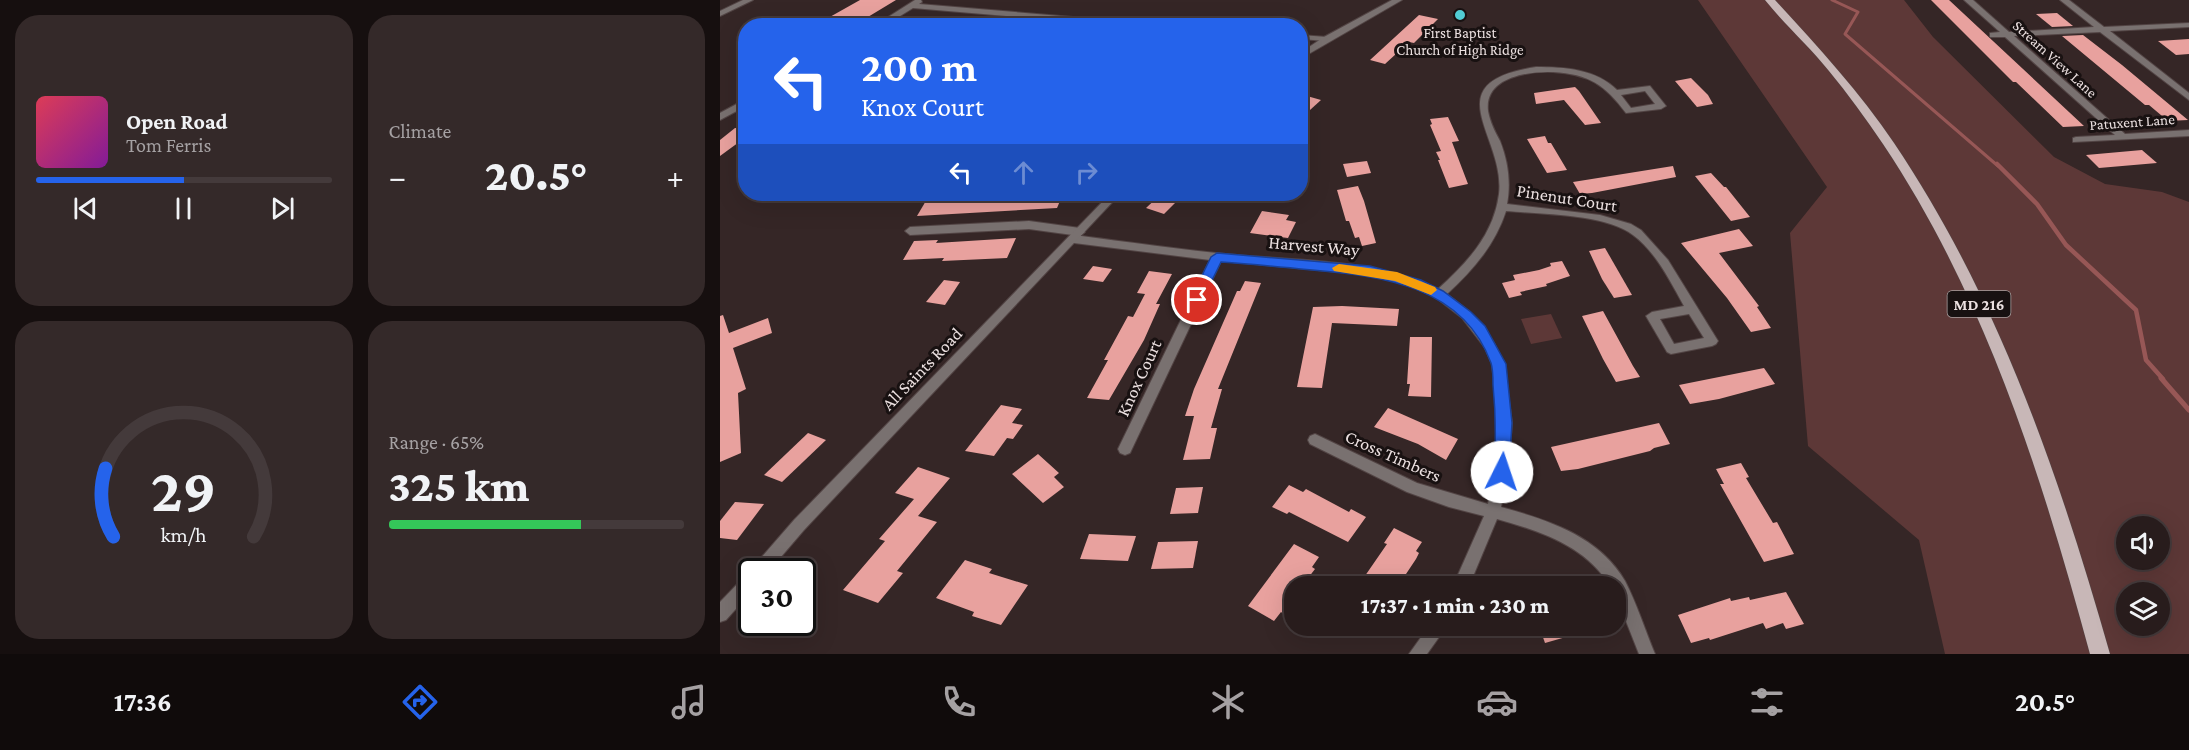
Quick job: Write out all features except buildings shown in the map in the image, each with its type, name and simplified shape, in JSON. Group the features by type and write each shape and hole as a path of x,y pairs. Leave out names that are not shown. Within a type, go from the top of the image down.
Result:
{"main road":[{"name":"MD 216","path":"1770,0 1825,58 1881,130 1908,172 1963,270 2014,385 2055,497 2100,654"}],"street":[{"path":"720,14 749,0"},
{"path":"891,18 922,0"},
{"path":"1308,52 1398,0"},
{"name":"Stream View Lane","path":"1968,0 2123,137"},
{"path":"2064,0 2189,97"},
{"path":"911,6 1059,18"},
{"path":"1993,35 2189,25"},
{"path":"1308,38 1327,39"},
{"path":"1439,294 1464,273 1479,254 1492,233 1503,207 1506,189 1504,169 1482,106 1486,94 1493,86 1519,73 1538,69 1558,69 1595,78 1616,93"},
{"path":"720,117 738,107"},
{"name":"Patuxent Lane","path":"2076,140 2189,133"},
{"name":"All Saints Road","path":"770,558 799,525 1109,201"},
{"name":"Pinenut Court","path":"1503,207 1576,215 1627,226 1638,234 1665,265 1712,341 1671,349 1652,316 1692,309"},
{"name":"Harvest Way","path":"910,231 1029,225 1077,236 1217,257 1370,271 1416,283 1439,294 1467,315 1480,329 1498,364 1505,423 1502,472 1493,513 1465,576"},
{"name":"Knox Court","path":"1125,449 1217,257"},
{"name":"Cross Timbers","path":"1315,440 1426,493 1539,525 1565,536 1584,548 1606,567 1621,591 1647,654"},
{"path":"720,614 738,594"},
{"path":"1417,654 1431,636"}],"shaded area":[{"path":"1698,0 1904,0 1933,37 2054,157 2105,184 2162,192 2189,202 2189,654 1945,654 1919,540 1808,446 1790,233 1827,187"},
{"path":"1551,314 1562,338 1531,344 1521,319"}],"waterway":[{"path":"1832,0 1858,12 1845,34 1998,166"},
{"path":"1997,164 2037,204 2066,245 2136,310 2146,360 2163,379"},
{"path":"2161,378 2189,410"}],"slow traffic":[{"path":"1339,268 1397,276 1431,290"}],"place":[{"name":"First Baptist Church of High Ridge","path":"1460,15"}],"route":[{"path":"1197,300 1217,257 1370,271 1397,276 1439,294 1467,315 1480,329 1498,364 1505,423 1502,472"}]}
